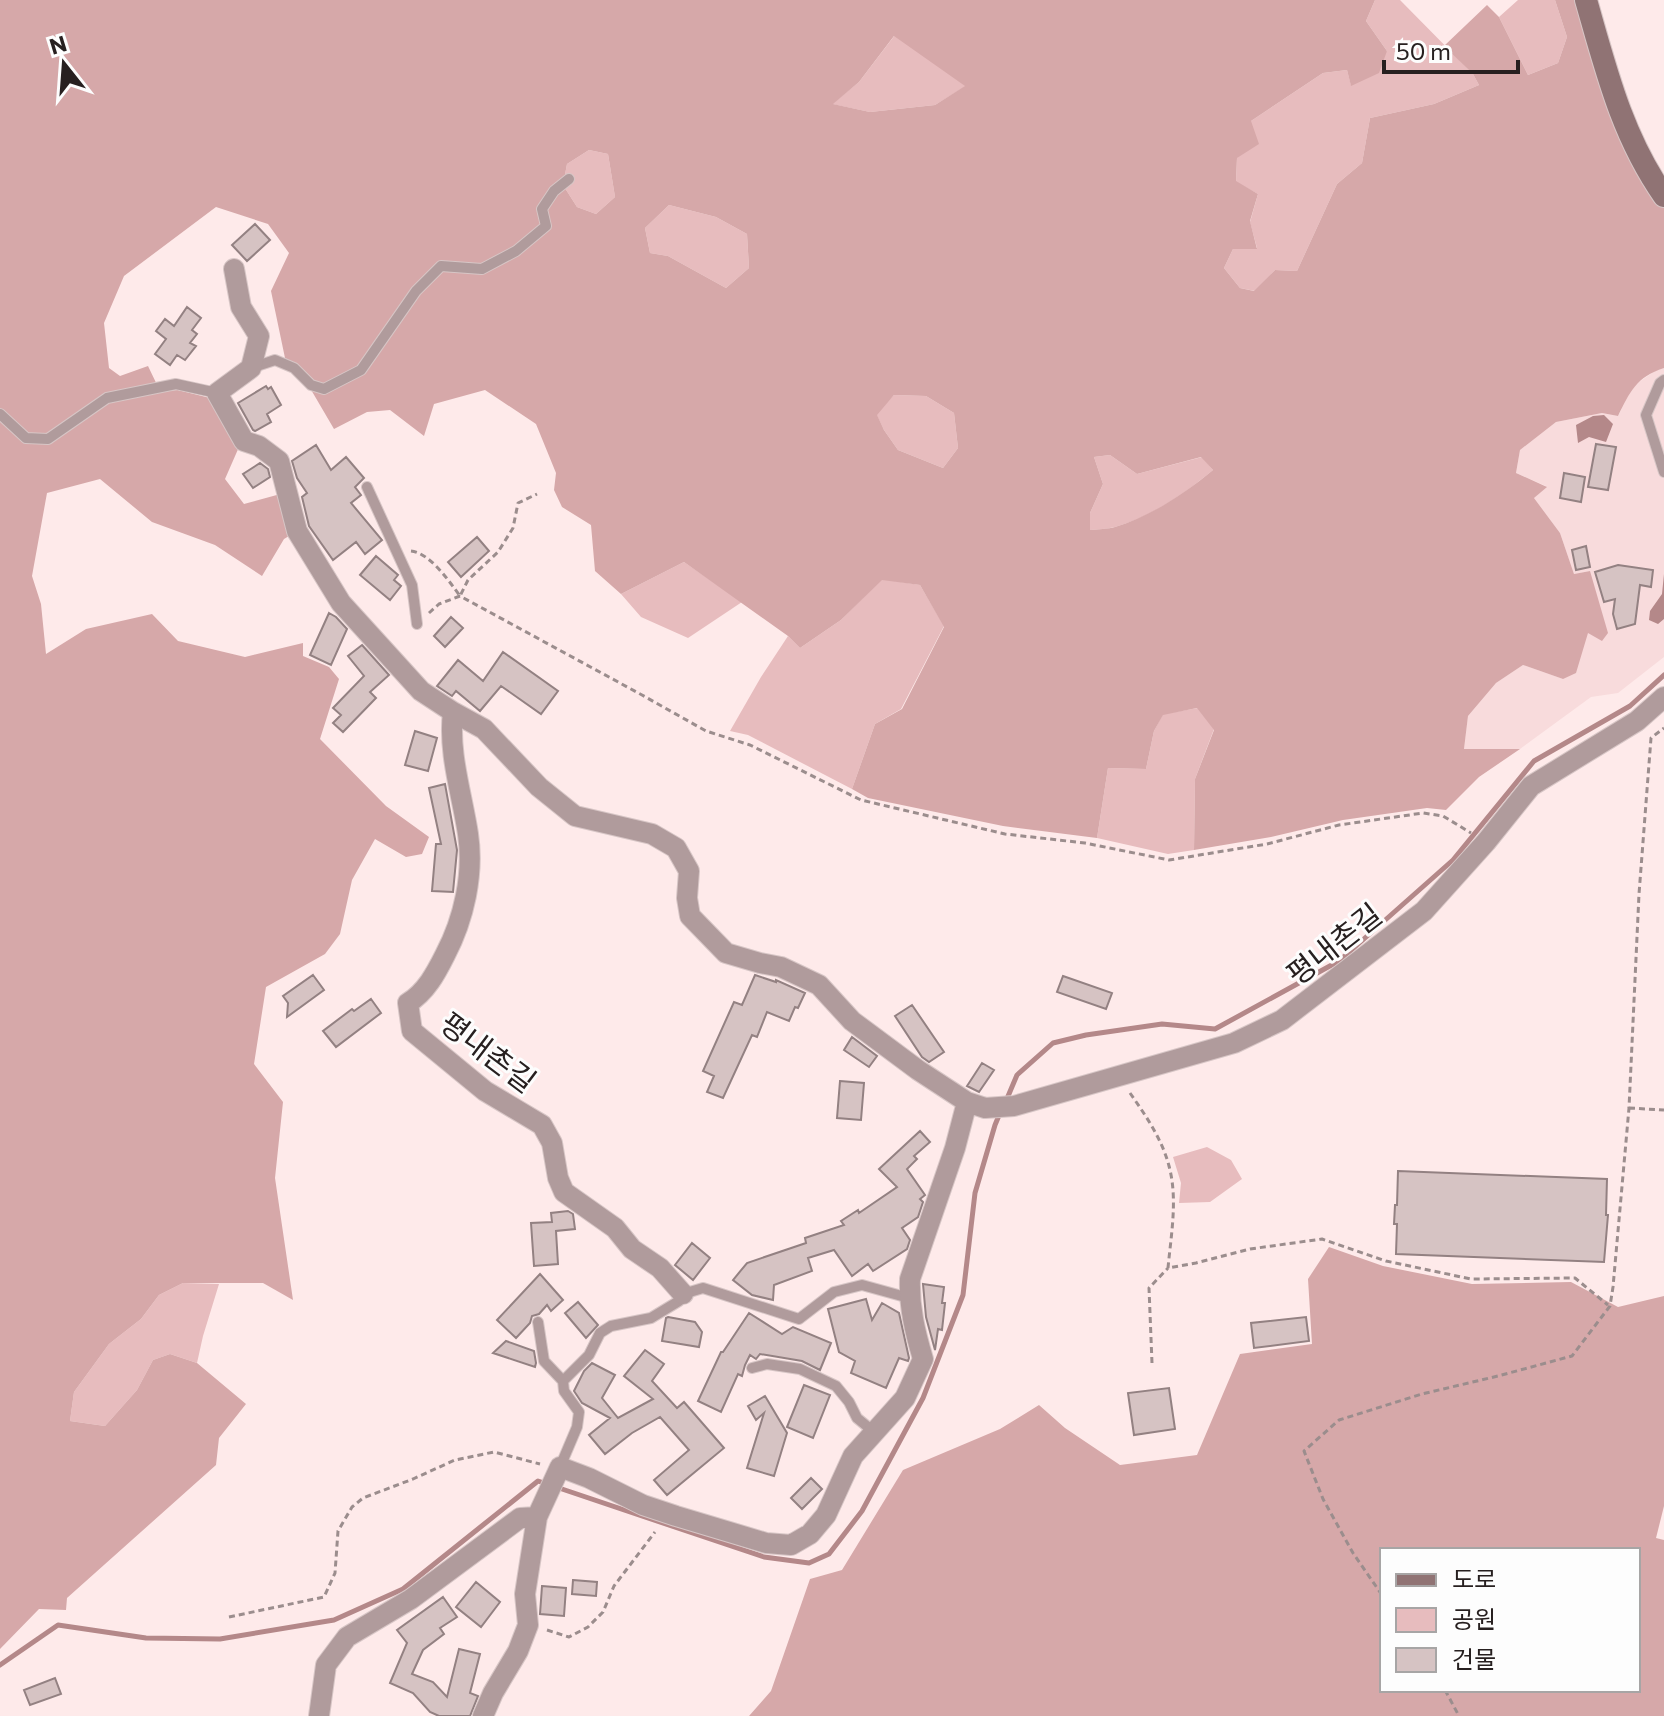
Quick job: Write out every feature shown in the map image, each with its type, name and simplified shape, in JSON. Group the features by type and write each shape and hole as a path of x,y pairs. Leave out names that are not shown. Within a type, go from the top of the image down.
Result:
{"main road":[{"path":"1586,0 1613,91 1633,144 1664,196"}],"street":[{"path":"234,269 241,307 259,336 251,368 217,393 244,441 259,446 279,461 297,531 341,603 421,691 484,729 539,787 575,816 652,834 676,848 689,871 687,898 690,916 726,953 781,967 819,985 852,1021 918,1070 976,1105 955,1148 910,1279 909,1298 923,1359 905,1398 853,1456 826,1515 810,1534 791,1545 766,1543 643,1505 589,1478 558,1471 541,1510 525,1594 528,1625 518,1651 483,1716"},
{"name":"평내촌길","path":"976,1105 1014,1106 1234,1043 1282,1020 1424,911 1531,786 1637,721 1664,697"},
{"name":"평내촌길","path":"453,712 451,729 468,836 469,863 464,907 451,944 437,971 419,996 408,1003 412,1031 485,1091 542,1125 552,1143 558,1178 564,1192 615,1228 632,1249 660,1268 683,1294"},
{"path":"319,1716 326,1665 347,1637 411,1599 520,1518 541,1510"}],"lane":[{"path":"251,368 275,360 294,368 311,385 324,389 361,370 416,291 441,266 482,269 516,251 546,226 542,209 554,191 569,179"},
{"path":"1664,380 1646,415 1664,472"},
{"path":"0,414 26,438 48,439 107,398 176,384 217,393"},
{"path":"367,487 412,585 417,624"},
{"path":"563,1381 589,1355 600,1333 611,1326 651,1318 679,1301 683,1294 703,1288 799,1319 834,1292 862,1285 909,1298"},
{"path":"538,1322 544,1361 563,1381 564,1391 579,1412 577,1427 558,1471"},
{"path":"752,1368 767,1364 800,1369 836,1386 857,1418 874,1432"}],"path":[{"path":"417,624 439,604 460,596 468,580 498,552 513,528 518,503 537,494"},
{"path":"395,549 418,552 445,574 460,596 706,731 750,745 861,800 1005,834 1085,843 1169,860 1267,844 1339,825 1423,813 1443,816 1479,837"},
{"path":"1380,1592 1353,1553 1323,1499 1304,1451 1339,1420 1422,1394 1572,1356 1610,1306 1629,1108 1639,894 1651,738 1664,728"},
{"path":"1128,1090 1154,1128 1170,1167 1174,1210 1168,1268"},
{"path":"1629,1108 1664,1110"},
{"path":"1152,1363 1149,1288 1168,1268 1250,1249 1322,1239 1386,1261 1471,1279 1575,1278 1610,1306"},
{"path":"229,1617 324,1597 335,1573 338,1531 352,1507 363,1498 455,1460 494,1452 558,1471"},
{"path":"528,1625 569,1637 588,1627 603,1612 614,1586 655,1532"},
{"path":"1446,1692 1459,1716"}],"shaded area":[{"path":"0,0 1375,0 1366,21 1387,51 1379,73 1351,86 1347,70 1323,73 1251,121 1259,144 1237,158 1236,181 1258,194 1250,221 1257,249 1233,249 1224,268 1240,288 1254,291 1275,270 1297,271 1337,184 1362,163 1370,118 1434,104 1479,85 1473,74 1444,46 1487,5 1499,17 1528,75 1558,63 1567,37 1555,0 1577,0 1664,207 1664,368 1640,381 1618,416 1602,413 1556,422 1520,450 1516,473 1547,487 1534,498 1560,533 1574,574 1590,571 1608,633 1602,641 1588,633 1576,673 1563,679 1523,665 1496,683 1468,716 1464,749 1520,749 1479,777 1446,810 1427,808 1343,820 1271,837 1194,850 1195,779 1214,730 1197,708 1163,715 1154,731 1146,769 1108,768 1097,838 1003,826 868,798 852,789 875,724 902,709 944,627 920,585 882,580 841,620 800,648 788,636 684,562 621,594 595,571 591,525 562,507 554,490 556,473 536,424 485,390 434,404 424,436 390,410 367,412 334,429 310,388 313,379 285,358 271,291 289,253 268,224 216,207 124,276 104,323 109,368 120,376 148,366 160,391 178,390 214,399 239,447 225,479 244,504 284,493 294,533 284,539 262,576 215,545 152,522 100,479 47,493 32,576 41,604 46,654 86,629 152,614 178,641 245,657 303,643 303,656 329,667 339,679 320,739 386,806 429,837 422,854 406,857 375,839 352,880 340,934 325,954 266,987 254,1064 283,1102 275,1178 293,1300 263,1283 183,1283 159,1295 141,1319 109,1344 74,1392 70,1421 105,1426 137,1390 153,1360 170,1354 197,1363 246,1404 219,1438 216,1465 67,1598 66,1610 39,1609 0,1649","holes":["894,36 965,86 935,105 870,112 833,104 859,82","589,150 608,154 615,197 596,214 577,207 563,185 567,164","669,205 716,217 747,234 749,268 726,288 668,256 650,253 645,228","894,395 926,396 954,413 958,448 943,468 898,450 877,415","1110,455 1137,474 1201,457 1213,470 1179,496 1141,517 1115,527 1090,530 1090,513 1103,484 1094,457"]},
{"path":"1664,368 1664,657 1618,693 1591,697 1520,749 1464,749 1468,716 1496,683 1523,665 1563,679 1590,571 1574,574 1560,533 1534,498 1546,486 1516,473 1520,450 1556,422 1602,413 1618,416 1633,386"},
{"path":"1604,415 1613,424 1606,442 1589,437 1578,443 1576,425 1593,416"},
{"path":"1664,574 1664,619 1658,624 1649,620 1650,611 1662,594"},
{"path":"1329,1247 1383,1266 1472,1284 1571,1282 1618,1307 1664,1296 1664,1506 1656,1538 1664,1540 1664,1716 749,1716 771,1691 810,1579 842,1570 903,1470 1000,1429 1039,1405 1065,1428 1120,1465 1197,1455 1240,1354 1312,1344 1308,1279"}],"green space":[{"path":"1375,0 1400,0 1473,74 1479,85 1434,104 1370,118 1362,163 1337,184 1297,271 1275,270 1255,291 1240,288 1224,268 1233,249 1257,248 1250,222 1258,194 1236,182 1237,158 1251,121 1323,73 1347,70 1351,85 1387,51 1366,21"},
{"path":"1518,0 1555,0 1567,37 1558,63 1528,75 1499,17"},
{"path":"895,35 966,86 935,105 870,112 832,104 859,82"},
{"path":"589,150 608,154 615,197 596,214 577,207 563,185 567,164"},
{"path":"669,205 716,217 747,234 749,268 726,288 668,256 650,253 645,228"},
{"path":"894,395 926,396 954,413 958,448 943,468 898,450 884,430 876,414"},
{"path":"1110,455 1137,474 1202,457 1213,470 1154,511 1115,527 1090,530 1090,513 1103,484 1094,457"},
{"path":"684,562 742,602 688,638 641,617 621,594"},
{"path":"882,579 920,585 944,626 901,709 875,724 852,789 748,735 730,731 788,636 800,648 841,620"},
{"path":"1198,708 1214,729 1195,779 1194,850 1168,854 1097,838 1108,768 1146,769 1154,731 1163,714"},
{"path":"1207,1147 1231,1160 1242,1179 1210,1202 1179,1203 1181,1183 1173,1157"},
{"path":"183,1283 219,1284 197,1363 170,1354 153,1360 137,1390 105,1426 70,1421 74,1392 109,1344 141,1319 159,1295"}],"building":[{"path":"255,224 270,240 247,261 232,245"},
{"path":"187,307 201,318 192,330 197,334 190,343 196,346 185,360 177,355 170,365 155,354 166,339 156,331 165,319 174,326"},
{"path":"266,386 268,389 271,387 281,405 267,414 271,422 255,431 238,403"},
{"path":"1596,444 1616,447 1608,490 1588,487"},
{"path":"316,445 331,470 346,457 364,478 355,487 361,495 351,503 382,540 365,554 356,542 333,560 309,526 302,497 307,493 297,478 292,461"},
{"path":"260,463 268,469 270,477 253,488 243,474"},
{"path":"1564,473 1585,477 1581,502 1560,498"},
{"path":"477,537 489,551 461,577 448,562"},
{"path":"1586,546 1590,567 1576,570 1572,550"},
{"path":"376,556 398,575 394,580 401,586 390,600 360,575"},
{"path":"1618,565 1653,570 1651,587 1640,585 1635,624 1617,629 1613,614 1615,599 1604,602 1595,572"},
{"path":"329,613 347,629 331,665 310,655"},
{"path":"451,617 463,628 445,647 434,636"},
{"path":"362,645 389,675 370,692 376,698 343,732 333,723 341,715 333,708 364,676 348,656"},
{"path":"503,652 558,691 541,714 501,686 480,711 456,691 452,696 437,686 458,660 483,681"},
{"path":"415,731 437,738 428,771 405,765"},
{"path":"445,784 457,850 453,892 432,891 436,844 441,844 429,788"},
{"path":"313,975 324,990 287,1017 288,1003 283,996"},
{"path":"755,975 776,980 805,993 789,1021 767,1012 757,1037 752,1035 723,1098 707,1092 714,1076 703,1071 734,1002 742,1005"},
{"path":"1063,976 1112,993 1106,1009 1057,992"},
{"path":"371,999 381,1013 336,1047 323,1031"},
{"path":"912,1005 944,1052 929,1062 922,1057 895,1016"},
{"path":"852,1037 877,1056 869,1067 844,1050"},
{"path":"982,1063 994,1070 979,1092 967,1086"},
{"path":"840,1081 864,1083 861,1120 837,1118"},
{"path":"920,1131 930,1142 914,1156 917,1159 907,1169 925,1195 920,1199 923,1202 918,1217 902,1228 910,1240 907,1249 873,1271 868,1264 852,1276 834,1250 808,1258 812,1271 774,1285 773,1300 752,1295 733,1280 747,1263 806,1243 805,1238 844,1225 841,1221 858,1210 859,1213 897,1187 879,1169"},
{"path":"1398,1171 1607,1179 1604,1262 1396,1254 1397,1224 1394,1224"},
{"path":"568,1211 573,1214 575,1229 556,1231 558,1264 534,1266 531,1223 552,1222 551,1213"},
{"path":"692,1243 710,1258 693,1280 675,1265"},
{"path":"540,1274 563,1300 551,1311 547,1305 539,1314 532,1316 530,1323 516,1338 497,1320"},
{"path":"923,1284 944,1287 942,1330 938,1329 935,1350 926,1317"},
{"path":"866,1299 872,1320 882,1303 899,1313 909,1358 908,1361 899,1358 886,1388 851,1373 855,1361 839,1352 828,1309"},
{"path":"578,1302 598,1325 586,1338 565,1313"},
{"path":"749,1313 782,1334 793,1327 831,1343 820,1370 802,1361 760,1354 756,1359 750,1355 721,1412 698,1401 721,1352"},
{"path":"668,1317 695,1322 702,1332 699,1347 662,1341"},
{"path":"1306,1317 1309,1341 1254,1348 1251,1323"},
{"path":"506,1341 534,1351 535,1367 493,1353"},
{"path":"645,1350 664,1364 652,1381 677,1408 684,1402 724,1448 667,1495 654,1480 689,1450 660,1417 605,1454 589,1435 610,1418 582,1403 574,1391 584,1371 592,1363 615,1375 602,1398 618,1418 653,1399 624,1376"},
{"path":"804,1385 830,1395 813,1438 787,1427"},
{"path":"1169,1388 1175,1429 1134,1435 1128,1393"},
{"path":"765,1396 787,1433 774,1476 747,1468 764,1413 756,1420 748,1406"},
{"path":"811,1478 822,1489 802,1509 791,1498"},
{"path":"573,1580 597,1582 596,1596 572,1594"},
{"path":"476,1582 500,1602 481,1627 456,1607"},
{"path":"542,1586 566,1588 564,1616 540,1614"},
{"path":"443,1597 457,1617 440,1628 444,1634 423,1650 412,1674 433,1682 447,1697 459,1649 480,1654 470,1693 478,1696 470,1716 439,1716 430,1712 413,1693 390,1683 407,1643 397,1630"},
{"path":"55,1678 61,1694 30,1705 24,1690"}],"waterway":[{"path":"1006,1101 1017,1075 1053,1043 1162,1024 1215,1029 1339,961 1453,860 1534,761 1630,706 1664,675"},
{"path":"556,1487 764,1557 809,1563 829,1554 862,1511 923,1398 963,1295 975,1193 1000,1113"},
{"path":"0,1665 58,1625 146,1638 220,1639 334,1620 403,1589 538,1481 547,1484"}]}
